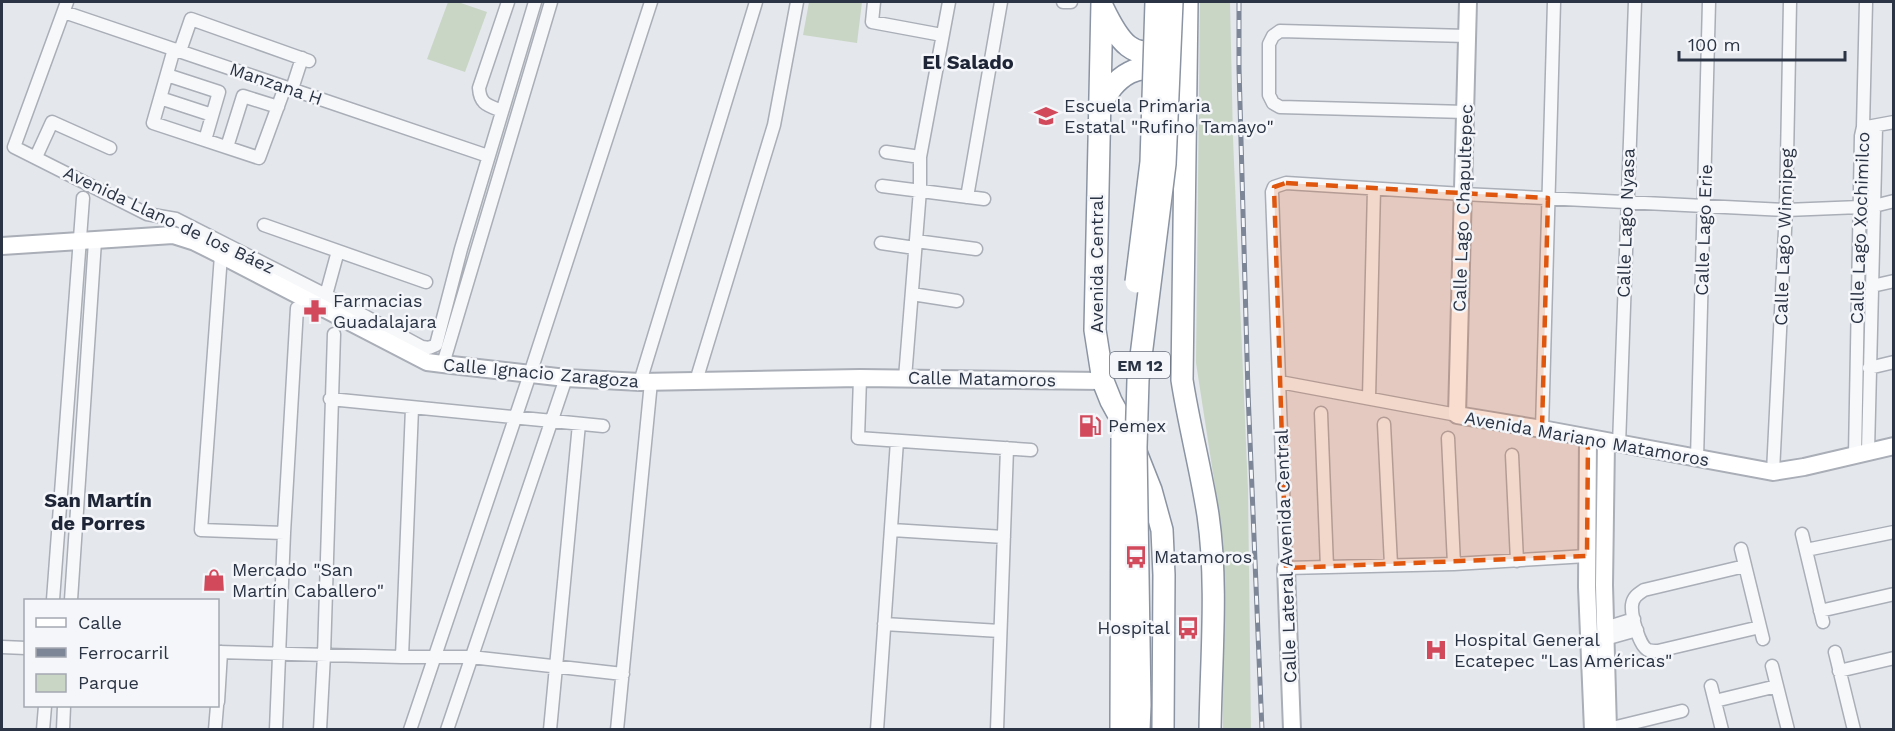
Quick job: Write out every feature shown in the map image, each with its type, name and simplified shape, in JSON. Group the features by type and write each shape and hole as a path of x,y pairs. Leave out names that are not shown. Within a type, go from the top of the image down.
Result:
{"highway":[{"name":"EM 12","path":"1121,729 1124,380 1151,162 1156,2"},
{"name":"EM 12","path":"1139,729 1136,447 1138,380 1166,164 1172,2"},
{"path":"1102,3 1116,34 1128,47 1145,52 1157,50 1168,43 1186,9"},
{"name":"Avenida Central","path":"1102,3 1095,330 1103,381 1128,432 1152,490 1162,530 1163,729"},
{"path":"1186,9 1182,380 1188,425 1208,515 1213,572 1210,729"},
{"path":"1100,109 1110,90 1119,80 1135,69 1144,68 1166,76 1174,85 1185,115"}],"street":[{"path":"501,111 484,104 479,88 508,2"},
{"path":"488,156 535,2"},
{"path":"443,364 551,2"},
{"path":"410,729 530,374 651,2"},
{"path":"617,729 646,382 756,2"},
{"path":"696,381 774,125 797,2"},
{"path":"874,2 872,22 942,35"},
{"path":"905,378 920,190 920,157 948,2"},
{"path":"967,197 1001,2"},
{"path":"1064,2 1071,2"},
{"name":"Calle Lago Chapultepec","path":"1457,415 1468,2"},
{"path":"1542,429 1554,2"},
{"name":"Calle Lago Nyasa","path":"1613,443 1627,201 1635,2"},
{"name":"Calle Lago Erie","path":"1697,459 1709,2"},
{"name":"Calle Lago Winnipeg","path":"1773,472 1786,210 1790,2"},
{"name":"Calle Lago Xochimilco","path":"1862,453 1869,368 1874,206 1866,2"},
{"name":"Manzana H","path":"66,7 177,50 488,156"},
{"name":"Avenida Llano de los Báez","path":"66,7 14,147 147,214 176,219 422,346 429,348 436,345 488,156"},
{"path":"191,19 305,60 278,107 259,158 153,123 177,50 191,19"},
{"path":"1466,112 1280,107 1273,103 1269,95 1269,44 1273,36 1280,31 1467,36"},
{"path":"167,75 219,92 205,140"},
{"path":"227,147 243,96 278,107"},
{"path":"160,98 212,116"},
{"path":"36,157 52,122 110,148"},
{"path":"1870,127 1893,122"},
{"name":"Calle Lago Xochimilco","path":"1862,453 1860,207 1870,127"},
{"path":"886,152 920,157"},
{"name":"Calle Lateral Avenida Central","path":"1292,729 1272,192 1274,187 1286,183 1374,189"},
{"path":"882,186 984,199"},
{"path":"1369,398 1374,189 1786,210 1860,207"},
{"path":"71,599 91,312 88,241 83,198"},
{"path":"1874,206 1893,201"},
{"path":"264,225 426,282"},
{"name":"Calle Ignacio Zaragoza","path":"2,246 173,235 195,242 221,255 426,362 566,378 646,382 860,378"},
{"path":"53,599 75,312 88,241"},
{"path":"880,243 976,249"},
{"path":"326,295 338,251"},
{"path":"221,255 201,530 284,533"},
{"path":"1872,286 1893,281"},
{"path":"912,294 957,301"},
{"path":"276,729 297,308"},
{"path":"75,312 91,312"},
{"path":"320,729 334,334"},
{"path":"1869,368 1893,362"},
{"path":"447,729 566,378"},
{"path":"860,378 858,438 1031,450"},
{"name":"Calle Matamoros","path":"860,378 1103,381"},
{"name":"Avenida Mariano Matamoros","path":"1280,382 1773,472 1893,446"},
{"path":"330,399 603,426"},
{"path":"402,657 412,408"},
{"path":"1321,413 1327,567"},
{"path":"550,729 579,424"},
{"path":"1384,424 1391,565"},
{"path":"1448,438 1454,564"},
{"path":"1588,438 1587,556 1593,729"},
{"path":"877,729 897,441"},
{"path":"1613,443 1604,585 1608,729 1682,711"},
{"path":"997,729 1007,448"},
{"path":"1512,455 1517,561"},
{"path":"892,530 1004,537"},
{"path":"1806,550 1893,532"},
{"path":"1802,534 1821,616 1893,594"},
{"path":"1741,549 1762,633 1658,651 1649,651 1642,645 1632,605 1635,596 1644,590 1745,566"},
{"path":"1286,568 1454,564 1587,556"},
{"path":"885,624 1000,631"},
{"path":"1605,633 1636,624"},
{"path":"2,647 24,648"},
{"path":"219,652 471,657 623,674"},
{"path":"1834,652 1854,729"},
{"path":"1839,671 1893,658"},
{"path":"1772,666 1788,729"},
{"path":"1711,686 1722,729"},
{"path":"1715,701 1777,686"},
{"path":"43,729 45,707"},
{"path":"63,729 64,707"},
{"path":"215,729 217,707"}],"highlighted area":[{"path":"1286,183 1548,198 1542,429 1588,438 1587,556 1286,568 1274,187"}],"green space":[{"path":"448,2 458,2 487,12 465,72 427,59"},
{"path":"809,2 862,2 857,43 803,35"},
{"path":"1200,2 1230,2 1233,139 1248,490 1251,729 1223,729 1219,512 1196,363"}],"railway":[{"path":"1239,2 1248,392 1262,730"}],"place":[{"name":"Escuela Primaria Estatal \"Rufino Tamayo\"","path":"1046,116"},
{"name":"Farmacias Guadalajara","path":"315,311"},
{"name":"Pemex","path":"1090,426"},
{"name":"Matamoros","path":"1136,557"},
{"name":"Mercado \"San Martín Caballero\"","path":"214,580"},
{"name":"Hospital","path":"1188,628"},
{"name":"Hospital General Ecatepec \"Las Américas\"","path":"1436,650"}],"district":[{"name":"El Salado","path":"968,62"},
{"name":"San Martín de Porres","path":"98,512"}]}
